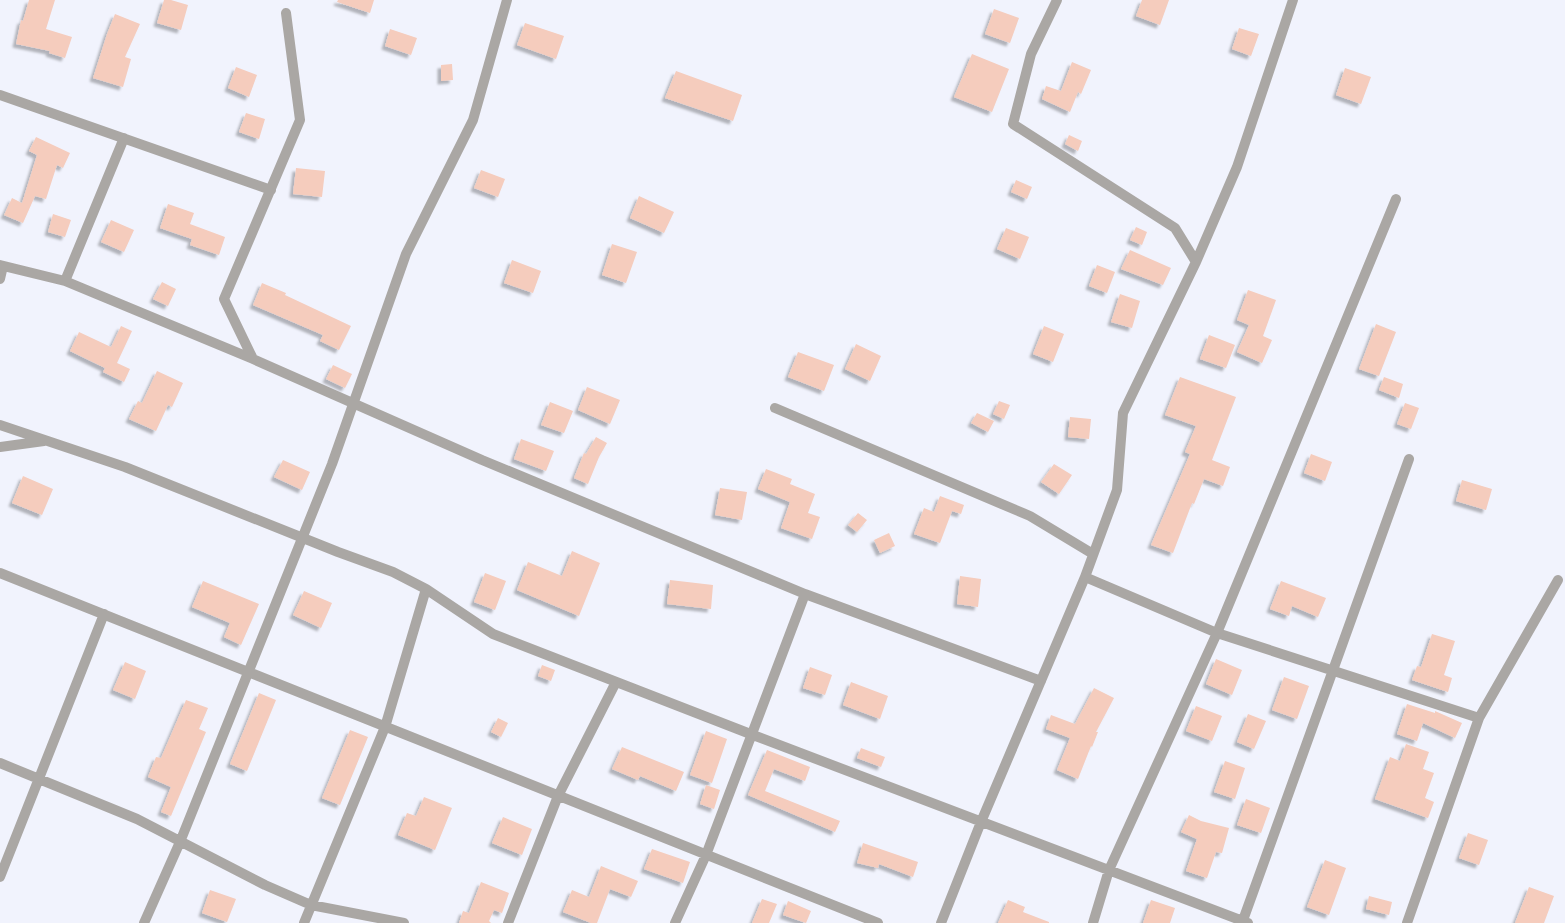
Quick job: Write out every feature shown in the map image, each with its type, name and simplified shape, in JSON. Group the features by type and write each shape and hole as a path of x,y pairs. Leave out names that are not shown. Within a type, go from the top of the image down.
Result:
{"street":[{"path":"144,923 180,842 332,464 406,254 473,120 507,0"},
{"path":"1057,0 1031,54 1013,124 1175,228 1196,262"},
{"path":"941,923 981,822 1085,578 1117,490 1123,413 1196,262 1237,166 1293,0"},
{"path":"253,359 224,299 300,120 286,14"},
{"path":"0,95 271,190"},
{"path":"65,281 124,138"},
{"path":"1093,923 1109,870 1218,633 1396,199"},
{"path":"0,279 1,265 65,281 253,359 482,460 805,594 1041,681"},
{"path":"775,408 1030,516 1093,554"},
{"path":"0,425 125,467 393,572 426,589 493,634 753,735 1244,922 1332,670 1409,459"},
{"path":"0,447 48,440"},
{"path":"0,573 878,923"},
{"path":"1085,578 1218,633 1479,718"},
{"path":"1407,923 1479,718 1558,580"},
{"path":"304,923 386,727 426,589"},
{"path":"675,923 706,855 753,735 805,594"},
{"path":"0,877 104,614"},
{"path":"508,923 558,796 616,682"},
{"path":"0,763 38,780 136,819 265,885 311,905 404,923"}],"building":[{"path":"29,0 55,0 46,29 72,37 65,58 49,53 50,51 16,44 21,20 23,21"},
{"path":"164,0 171,0 188,5 181,30 157,23"},
{"path":"338,0 374,0 370,13 337,2"},
{"path":"1142,0 1169,0 1160,25 1136,16"},
{"path":"994,9 1019,18 1010,43 985,34"},
{"path":"115,14 140,24 125,57 131,59 123,87 93,78"},
{"path":"525,23 564,36 556,59 517,45"},
{"path":"1239,28 1259,34 1251,56 1232,49"},
{"path":"390,29 417,38 411,55 385,46"},
{"path":"972,54 1009,69 992,112 954,97"},
{"path":"1072,62 1091,70 1081,94 1078,92 1070,112 1042,99 1046,86 1061,91"},
{"path":"452,64 453,80 441,81 441,65"},
{"path":"236,67 257,75 249,97 228,88"},
{"path":"1345,68 1371,77 1361,104 1336,95"},
{"path":"676,71 742,95 733,121 665,98"},
{"path":"246,113 265,119 259,139 239,132"},
{"path":"1069,135 1082,141 1078,151 1065,144"},
{"path":"36,137 70,153 63,168 57,165 46,199 35,196 23,223 4,215 12,198 22,203 37,155 29,151"},
{"path":"296,168 325,171 322,197 293,194"},
{"path":"481,170 505,179 498,197 474,188"},
{"path":"1016,180 1032,187 1027,199 1011,192"},
{"path":"639,196 674,212 664,233 630,218"},
{"path":"168,204 194,213 190,224 225,237 219,255 190,245 192,239 160,228"},
{"path":"53,214 71,220 65,237 48,232"},
{"path":"111,220 134,230 124,252 101,242"},
{"path":"1136,227 1147,232 1142,245 1130,240"},
{"path":"1006,228 1029,237 1020,259 997,249"},
{"path":"612,244 637,252 626,283 602,275"},
{"path":"1130,250 1171,268 1163,285 1121,269"},
{"path":"512,260 541,271 533,293 504,283"},
{"path":"1097,265 1115,272 1107,293 1089,286"},
{"path":"162,282 176,289 168,306 153,299"},
{"path":"262,283 286,293 285,295 351,326 339,350 320,341 323,335 253,305"},
{"path":"1248,290 1276,300 1263,336 1272,340 1262,363 1237,352 1249,325 1237,320"},
{"path":"1120,294 1140,301 1132,328 1111,322"},
{"path":"1376,324 1396,332 1379,376 1359,369"},
{"path":"121,326 132,331 117,363 130,369 124,382 103,372 105,368 70,351 79,332 111,347"},
{"path":"1044,326 1064,334 1053,362 1033,354"},
{"path":"1209,335 1235,345 1226,368 1200,359"},
{"path":"856,344 881,356 870,381 845,369"},
{"path":"798,352 834,365 824,391 788,377"},
{"path":"333,365 352,374 345,388 326,379"},
{"path":"157,371 183,383 172,407 168,405 156,431 129,419 138,401 142,403"},
{"path":"1180,377 1236,397 1212,460 1230,467 1223,486 1204,479 1194,504 1192,503 1173,553 1151,545 1190,454 1185,452 1196,426 1165,415"},
{"path":"1384,377 1403,384 1399,398 1379,390"},
{"path":"587,387 620,400 610,424 578,410"},
{"path":"999,401 1010,405 1004,419 993,414"},
{"path":"550,402 573,411 564,433 541,425"},
{"path":"1405,403 1419,408 1411,429 1397,424"},
{"path":"977,413 994,421 988,432 971,423"},
{"path":"1070,417 1091,419 1089,439 1068,437"},
{"path":"596,437 607,443 599,457 588,484 574,478 584,453 586,454"},
{"path":"521,439 554,451 546,471 514,459"},
{"path":"1311,454 1332,462 1325,481 1304,473"},
{"path":"283,460 310,472 302,490 274,477"},
{"path":"1054,464 1072,475 1059,494 1041,482"},
{"path":"766,469 792,479 790,484 815,494 808,513 820,517 812,539 781,528 790,502 758,489"},
{"path":"23,476 53,489 42,515 12,503"},
{"path":"1462,480 1492,489 1486,510 1456,501"},
{"path":"720,488 747,492 742,520 715,515"},
{"path":"940,496 964,505 961,514 952,511 940,543 914,534 924,508 934,512"},
{"path":"858,513 867,520 857,532 848,525"},
{"path":"889,533 895,546 880,553 874,540"},
{"path":"572,551 600,563 579,616 517,590 528,562 562,576"},
{"path":"485,573 506,581 495,610 474,602"},
{"path":"960,576 981,579 978,607 957,604"},
{"path":"670,580 713,585 711,609 667,604"},
{"path":"203,581 259,604 241,645 224,637 230,623 192,607"},
{"path":"1281,581 1326,598 1318,617 1292,606 1289,616 1270,609"},
{"path":"304,591 332,603 321,628 293,615"},
{"path":"1432,634 1455,641 1444,675 1452,678 1448,692 1412,680 1417,666 1421,667"},
{"path":"1216,659 1242,670 1232,695 1206,684"},
{"path":"125,662 146,671 135,699 113,690"},
{"path":"542,665 555,670 551,681 538,676"},
{"path":"810,667 832,675 825,695 803,688"},
{"path":"1284,677 1309,686 1297,719 1272,710"},
{"path":"851,682 888,696 880,719 843,705"},
{"path":"1094,688 1114,698 1096,732 1098,732 1078,779 1057,770 1070,738 1046,729 1051,715 1075,724"},
{"path":"259,693 276,700 247,771 230,764"},
{"path":"186,700 208,708 199,729 206,732 171,816 161,812 171,787 148,777 156,757 161,758"},
{"path":"1407,704 1435,713 1435,711 1462,723 1455,738 1423,723 1417,741 1397,734"},
{"path":"1196,706 1222,716 1212,741 1186,731"},
{"path":"1248,714 1266,721 1254,749 1237,742"},
{"path":"498,718 508,723 501,737 491,732"},
{"path":"350,730 368,737 340,805 322,798"},
{"path":"706,731 727,739 712,783 690,775"},
{"path":"1406,744 1429,752 1423,769 1434,773 1425,798 1434,802 1428,818 1375,799 1390,757 1400,761"},
{"path":"622,747 684,772 676,791 640,776 638,780 612,769"},
{"path":"861,748 885,757 881,767 857,758"},
{"path":"767,750 810,767 805,781 774,769 765,791 840,821 835,832 748,795"},
{"path":"1225,761 1245,768 1235,799 1214,792"},
{"path":"706,785 720,790 714,809 700,804"},
{"path":"424,797 452,808 435,850 398,835 407,813 416,816"},
{"path":"1246,799 1270,808 1261,833 1237,825"},
{"path":"1189,815 1201,821 1229,828 1222,853 1216,852 1207,878 1186,871 1197,839 1181,832"},
{"path":"503,817 532,829 522,855 492,843"},
{"path":"1468,833 1488,840 1479,865 1459,858"},
{"path":"863,843 918,862 913,877 879,864 878,868 857,863"},
{"path":"652,849 690,862 683,883 644,869"},
{"path":"1325,860 1346,868 1329,915 1307,907"},
{"path":"601,866 638,881 631,897 610,889 597,923 591,923 563,912 572,890 589,897"},
{"path":"481,882 509,893 502,913 494,910 489,921 491,923 459,923 463,911 469,913"},
{"path":"1529,887 1554,896 1544,923 1515,923"},
{"path":"210,890 236,899 227,922 202,913"},
{"path":"1369,896 1392,902 1389,915 1366,909"},
{"path":"762,899 777,904 769,923 752,923"},
{"path":"1008,900 1025,907 1023,912 1049,923 998,923"},
{"path":"1151,900 1175,908 1170,923 1143,923"},
{"path":"788,901 811,911 806,923 783,915"}]}
